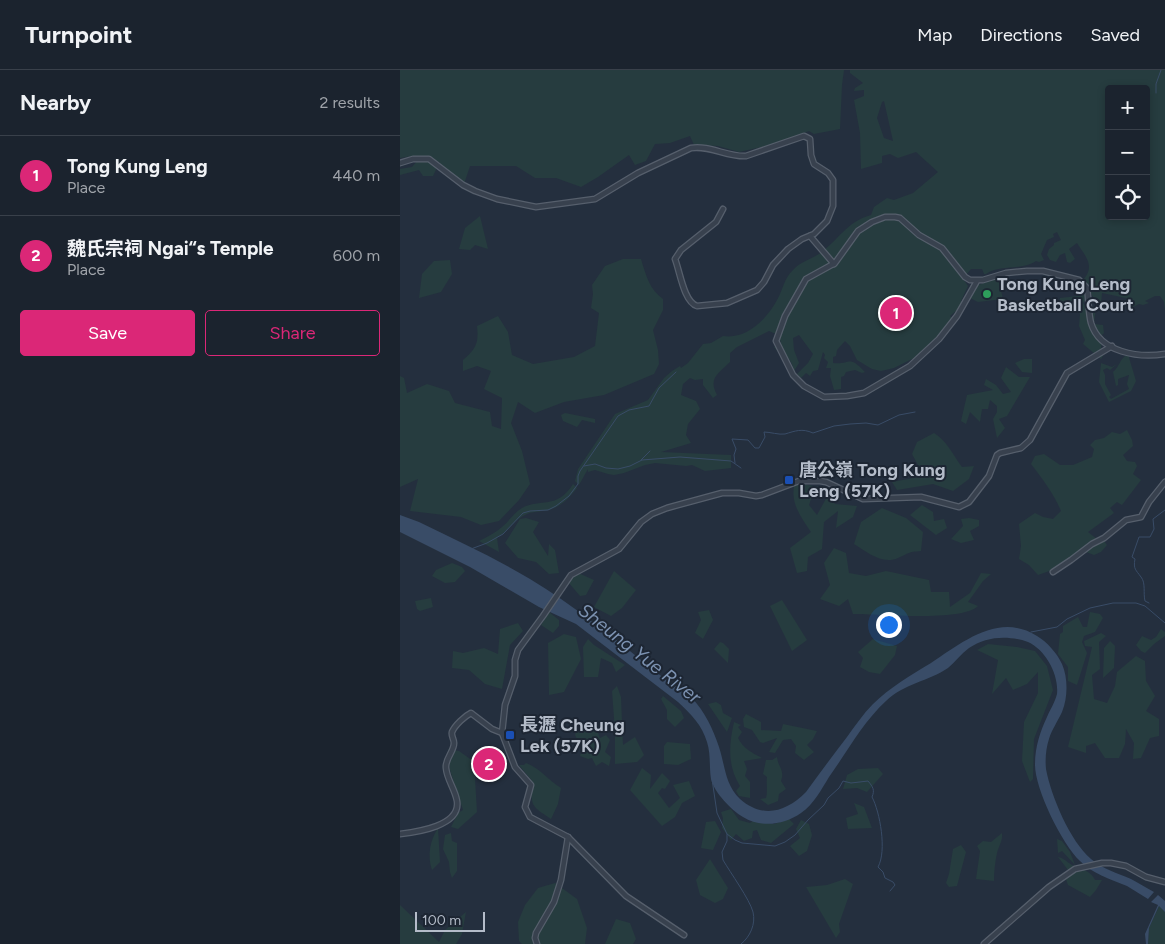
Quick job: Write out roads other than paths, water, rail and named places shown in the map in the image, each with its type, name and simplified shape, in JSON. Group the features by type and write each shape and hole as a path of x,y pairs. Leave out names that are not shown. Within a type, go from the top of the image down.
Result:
{"street":[{"path":"400,164 413,159 429,159 469,188 497,199 536,207 597,198 638,173 691,148 699,146 736,156 746,156 806,136 810,139 811,155 814,164 830,175 833,180 833,206 827,221 780,258 757,290 727,303 693,305 687,298 675,259 681,250 716,222 723,209"},
{"path":"977,281 957,316 939,340 910,366 864,393 824,397 804,386 796,380 776,340 785,316 806,279 834,264 858,231 881,218 895,217 900,218 919,235 942,248 968,279 977,281 1006,273 1026,271 1050,272 1079,280 1087,288 1090,317 1093,328 1100,338 1112,346 1136,355 1165,354"},
{"path":"810,236 834,264"},
{"path":"684,935 626,896 568,837 532,819 527,814 525,807 530,790 530,782 516,767 503,740 505,705 515,676 518,650 571,575 619,549 641,522 652,514 722,493 739,492 762,495 774,492 793,482 820,481 863,499 921,497 933,499 954,507 966,504 970,502 989,476 1000,452 1021,448 1030,440 1067,373 1112,346"},
{"path":"1053,572 1092,544 1104,538 1126,520 1141,517 1149,502 1165,482"},
{"path":"400,834 435,826 450,818 455,812 457,800 446,765 454,746 452,734 456,727 471,714 492,729 502,733"},
{"path":"536,944 536,933 554,902 561,880 568,837"},
{"path":"984,944 1049,887 1075,869 1102,863 1126,866 1146,877 1165,882"}],"water":[{"path":"400,515 461,542 546,589 608,633 657,673 692,698 705,715 711,727 731,788 740,799 749,805 766,811 782,808 806,792 869,708 879,698 908,677 969,639 995,628 1023,629 1037,636 1057,656 1062,664 1065,675 1066,688 1062,712 1049,739 1046,750 1046,769 1052,792 1062,817 1076,841 1091,859 1154,892 1148,899 1127,886 1102,876 1085,866 1065,842 1051,816 1036,775 1035,758 1040,734 1057,694 1056,679 1046,657 1028,642 1013,638 983,641 969,648 948,668 900,690 878,709 806,809 794,817 780,822 772,824 757,823 738,814 728,805 716,789 711,779 709,751 705,736 696,720 678,702 576,624 539,607 470,567 400,532"},
{"path":"1158,895 1165,901 1165,912 1159,906 1149,928 1148,944 1146,944 1145,934 1158,905 1151,902"}],"waterway":[{"path":"1156,93 1156,84 1161,70"},
{"path":"471,549 503,534 523,513 548,510 569,496 578,484 580,471 618,416 629,410 649,406 659,388 676,372"},
{"path":"735,463 734,455 736,449 732,439 748,440 755,448 759,448 765,437 764,432 785,434 802,430 813,433 834,426 850,424 866,423 878,425 899,415 915,412"},
{"path":"641,460 650,451"},
{"path":"584,466 595,464 606,468 618,469 642,460 680,457 731,461 741,468"},
{"path":"1149,603 1145,601 1143,579 1135,569 1135,559 1132,557 1139,537 1150,537 1154,529 1153,519 1165,510"},
{"path":"1031,632 1057,627 1067,619 1090,608 1113,603 1136,603 1145,606 1165,623"},
{"path":"712,779 717,813 727,834 727,841 722,852 723,860 744,893 754,917 752,930 741,944"},
{"path":"727,834 742,843 775,846 795,835 824,805 843,781 851,783 868,781 873,789 872,797 878,812 881,832 882,851 878,867 883,872 885,878 895,885 890,891"}],"place":[{"name":"Tong Kung Leng Basketball Court","path":"987,294"},
{"name":"Tong Kung Leng","path":"896,313"},
{"name":"唐公嶺 Tong Kung Leng (57K)","path":"789,480"},
{"name":"長瀝 Cheung Lek (57K)","path":"510,735"},
{"name":"魏氏宗祠 Ngai“s Temple","path":"489,764"}],"water label":[{"name":"Sheung Yue River","path":"640,653"}]}
